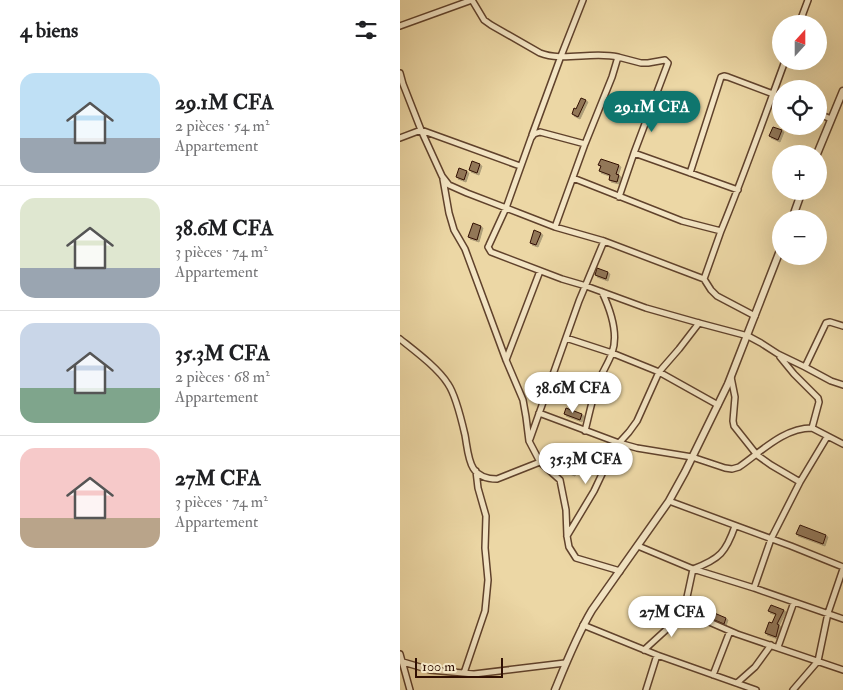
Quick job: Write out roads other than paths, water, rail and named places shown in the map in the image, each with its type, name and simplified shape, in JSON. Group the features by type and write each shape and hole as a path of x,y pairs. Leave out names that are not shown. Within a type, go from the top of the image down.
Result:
{"street":[{"path":"400,26 472,0 484,20 540,54 560,56 605,54 641,63 667,61 668,63 619,196"},
{"path":"583,0 560,56 506,208 489,245 489,249 540,271 646,308 748,336 831,382 843,385"},
{"path":"802,15 808,0"},
{"path":"555,227 618,57"},
{"path":"400,73 442,176 454,230 465,249 506,360 523,400 529,441 540,462 560,480 566,510 569,547 576,558 620,571"},
{"path":"690,173 721,77 728,77 772,94"},
{"path":"821,145 843,91"},
{"path":"704,279 772,97"},
{"path":"827,117 831,119"},
{"path":"400,138 422,130 520,166"},
{"path":"531,138 534,134 540,132 585,144"},
{"path":"634,153 738,190"},
{"path":"442,176 452,187 555,227 604,241 704,279 717,296 755,316"},
{"path":"573,178 682,221 721,232"},
{"path":"529,441 566,338 604,241"},
{"path":"555,690 583,625 669,501 692,457 731,378 774,265"},
{"path":"506,360 540,271"},
{"path":"586,431 597,384 612,353 614,343 612,320 608,304 602,292"},
{"path":"806,367 826,323 830,322 843,326"},
{"path":"567,536 594,492 618,443 629,432 636,421 658,372 699,324"},
{"path":"566,338 612,353 658,372 718,405"},
{"path":"400,339 432,366 448,383 465,434 468,460 480,475 489,479 497,479 540,462"},
{"path":"778,354 794,374 818,398 819,402 812,428"},
{"path":"731,378 735,397 734,426 757,455 800,482"},
{"path":"547,391 577,390 597,384"},
{"path":"539,413 618,443 692,457 732,469 739,468 770,444 797,429 812,428 843,444"},
{"path":"754,588 771,539 800,482 827,437"},
{"path":"464,673 485,611 488,580 485,548 486,516 478,488 476,471"},
{"path":"669,501 791,546 843,568 828,613 818,661 792,690"},
{"path":"693,569 716,558 729,544 735,526"},
{"path":"638,546 693,569 843,619"},
{"path":"644,650 684,612 693,569"},
{"path":"778,647 794,602"},
{"path":"684,612 730,631 843,670"},
{"path":"583,625 657,655 756,690"},
{"path":"714,675 730,631"},
{"path":"737,683 755,667 771,645"},
{"path":"400,654 410,690"},
{"path":"646,690 657,655"},
{"path":"403,662 430,670 464,673 487,673 513,668 566,663"}]}
